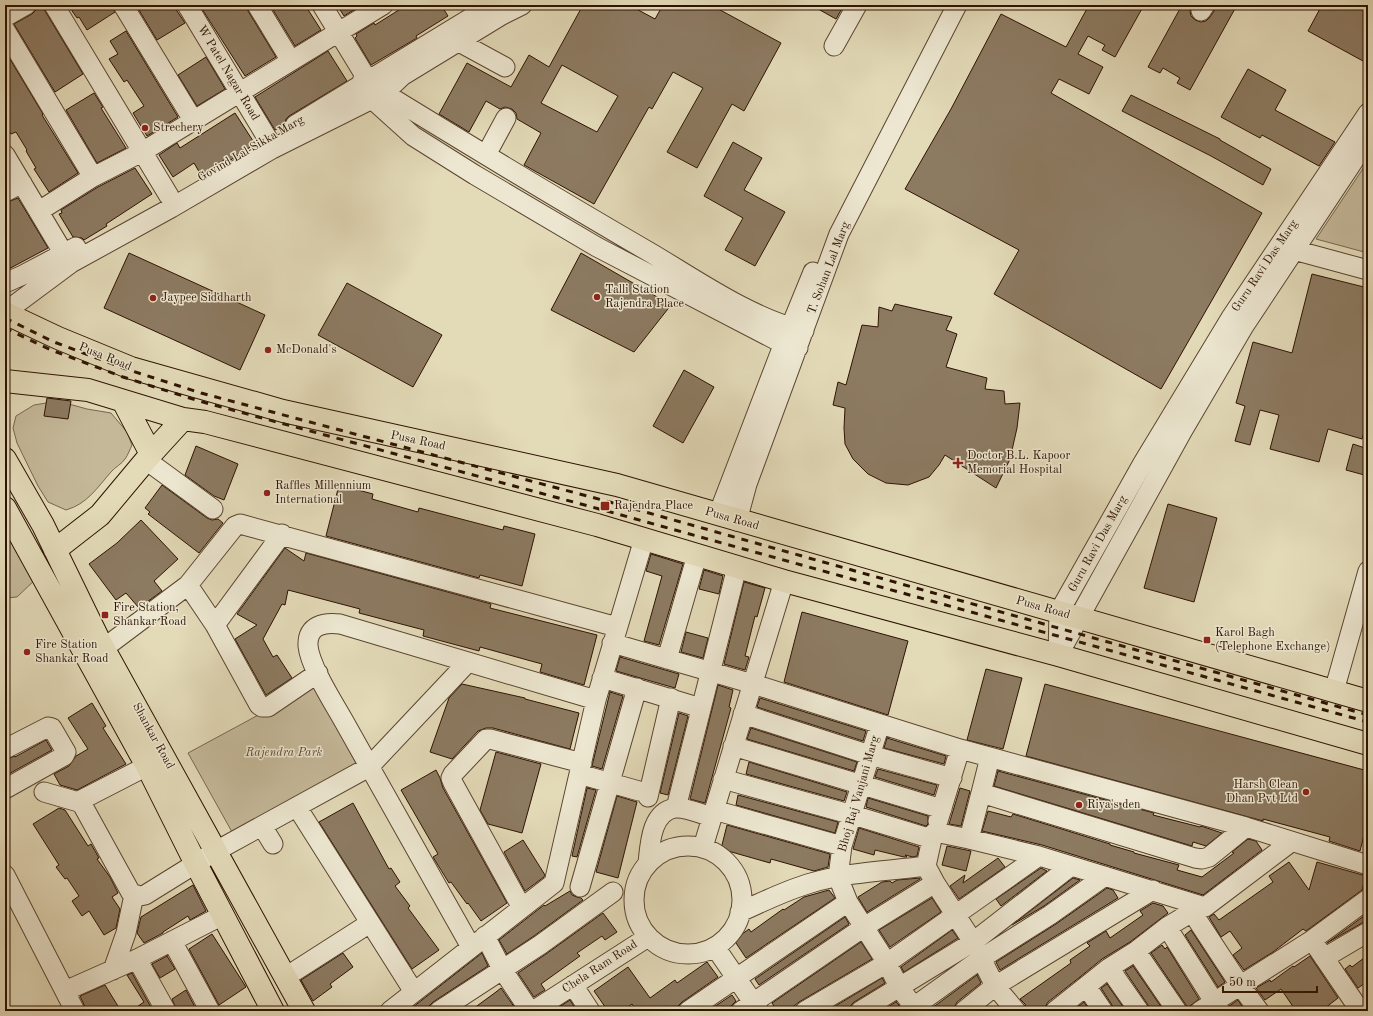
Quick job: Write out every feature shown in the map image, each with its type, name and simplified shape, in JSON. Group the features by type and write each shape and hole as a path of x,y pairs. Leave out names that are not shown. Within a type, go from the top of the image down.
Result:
{"main road":[{"name":"Pusa Road","path":"5,312 58,338 131,368 284,411 617,485 727,518 1081,614 1368,701"},
{"path":"5,382 88,390 183,419 212,424 597,525 784,581 1058,655 1368,744"},
{"path":"124,401 149,457"},
{"path":"55,550 100,515 183,419"},
{"name":"Shankar Road","path":"5,459 43,525 55,550 147,766 196,864 273,1011"},
{"name":"Shankar Road","path":"5,508 95,645 216,851 304,1011"}],"street":[{"path":"5,17 26,5"},
{"path":"54,5 169,196"},
{"path":"123,5 193,120"},
{"name":"W Patel Nagar Road","path":"187,5 269,141"},
{"path":"257,5 290,61"},
{"path":"322,5 371,85 413,136 475,175 597,247 774,339 794,337"},
{"path":"39,211 93,178 142,152 383,5"},
{"name":"Govind Lal Sikka Marg","path":"5,283 68,258 171,208 272,149 371,85 464,12 492,5"},
{"path":"371,85 402,76 502,15 522,5"},
{"path":"834,46 857,5"},
{"name":"T. Sohan Lal Marg","path":"727,518 794,337 833,223 943,5"},
{"name":"T. Sohan Lal Marg","path":"794,337 839,234 957,5"},
{"path":"5,30 93,178"},
{"path":"459,42 505,67"},
{"path":"371,85 609,228 732,300 775,322 794,337"},
{"name":"Govind Lal Sikka Marg","path":"5,312 68,258 169,196 371,85"},
{"name":"Guru Ravi Das Marg","path":"1081,614 1143,463 1232,316 1368,113"},
{"path":"486,155 506,118"},
{"name":"Guru Ravi Das Marg","path":"1058,655 1194,411 1244,326 1368,139"},
{"path":"5,155 68,258"},
{"path":"5,192 22,183"},
{"path":"597,247 609,228"},
{"path":"1294,250 1368,270"},
{"path":"149,457 214,509"},
{"path":"95,645 188,585 238,524 243,524 282,534 615,635 667,659 753,684 960,749 1246,827 1368,865"},
{"path":"215,625 282,534"},
{"path":"390,1011 554,883 596,700 644,539"},
{"path":"667,659 697,555"},
{"path":"676,808 737,567"},
{"path":"1334,691 1367,580"},
{"path":"703,847 784,581"},
{"path":"188,585 215,625 259,705 268,708 318,673"},
{"path":"532,1011 502,969 478,942 369,767 318,673 308,644 310,633 315,628 328,623 340,624 596,700"},
{"path":"44,792 82,803 131,893 134,895 145,894 216,851 369,767 468,662"},
{"path":"602,678 701,708"},
{"path":"580,887 637,688"},
{"path":"522,908 453,783 451,778 453,774 486,739 490,739 580,768 609,782 644,794 671,698"},
{"path":"743,714 870,755 952,778"},
{"name":"Bhoj Raj Vanjani Marg","path":"880,724 853,815 842,846 838,877 848,902 887,963 913,1010"},
{"path":"5,749 48,727 52,728 66,752 64,756 5,789"},
{"path":"733,746 942,809"},
{"path":"960,749 933,836 926,866 935,884 973,942 995,986 1016,1011"},
{"path":"969,839 990,757"},
{"path":"82,803 84,800 147,766"},
{"path":"723,779 933,836 969,839 1038,856 1153,890 1199,909 1240,985 1260,1011"},
{"path":"981,793 1202,859 1209,857 1246,827"},
{"path":"297,807 414,992"},
{"path":"648,863 650,839 653,829 668,810 676,808 713,814 842,846"},
{"path":"262,826 273,844"},
{"path":"1062,1009 1086,986 1109,968 1136,951 1167,927 1199,909 1291,842"},
{"path":"683,847 703,847 729,865 738,882 742,900 739,919 729,935 715,947 700,954 681,954 663,949 648,937 637,921 633,895 638,877 648,863 665,851 683,847"},
{"path":"805,1011 887,963 1038,856"},
{"path":"740,912 811,883 838,877 926,866"},
{"path":"860,1011 973,942 1071,866"},
{"path":"5,875 75,1011"},
{"path":"913,1010 982,958 1050,916 1105,876"},
{"path":"554,883 633,895"},
{"path":"715,947 736,978 751,1008 864,927 935,884"},
{"path":"964,1011 995,986 1153,890"},
{"path":"439,1011 540,945 613,892"},
{"path":"113,970 126,933 134,895"},
{"path":"1167,927 1211,1008 1240,985 1312,940 1368,899"},
{"path":"688,1011 848,902"},
{"path":"65,992 137,959 223,916"},
{"path":"295,971 339,936 370,923"},
{"path":"1324,958 1368,932"},
{"name":"Chela Ram Road","path":"532,1011 648,937"},
{"path":"1312,940 1361,1008"},
{"path":"172,941 210,1011"},
{"path":"1136,951 1177,1011"},
{"path":"137,959 166,1011"},
{"path":"1109,968 1139,1011"},
{"path":"573,985 590,1011"},
{"path":"1086,986 1103,1011"}],"green space":[{"path":"1368,161 1368,253 1316,239"},
{"path":"58,401 87,409 111,413 127,432 132,445 124,461 113,470 86,500 66,510 48,502 38,486 17,443 13,428 16,416 34,405"},
{"path":"5,520 37,578 17,597 5,598"},
{"name":"Rajendra Park","path":"314,685 357,765 232,832 188,753"}],"building":[{"path":"37,5 43,5 45,11 83,74 55,92 14,24 32,14 36,10"},
{"path":"68,5 112,5 115,12 87,30 79,17 77,18"},
{"path":"136,5 173,5 185,23 157,40"},
{"path":"208,5 246,5 248,11 276,57 245,76 202,9"},
{"path":"270,5 305,5 321,30 295,46"},
{"path":"337,5 362,5 344,16"},
{"path":"400,5 441,5 448,16 416,36 417,38 371,65 355,38 357,36 356,34 374,23 375,25 402,8"},
{"path":"583,5 629,5 655,19 663,5 711,5 781,43 744,111 732,104 697,168 667,152 703,88 673,72 652,109 649,107 594,204 524,165 541,133 517,119 516,113 512,109 505,107 500,109 486,101 469,132 439,114 467,63 511,87 529,55 549,67","holes":["562,65 618,96 597,132 541,103"]},
{"path":"811,5 844,5 836,19"},
{"path":"1089,5 1144,5 1115,57 1102,50 1105,45 1088,36 1078,54 1103,67 1089,94 1059,79 1051,93 1262,213 1161,389 994,294 1019,250 905,189 951,109 1001,14 1066,47"},
{"path":"1182,5 1192,5 1190,11 1191,16 1195,20 1201,22 1206,21 1210,17 1216,5 1237,5 1190,90 1177,83 1180,78 1163,68 1160,73 1148,67"},
{"path":"1322,5 1353,5 1368,13 1368,51 1363,61 1308,31"},
{"path":"126,31 178,117 147,136 133,113 144,106 127,80 124,82 109,59 118,54 110,41"},
{"path":"5,51 78,173 49,192 34,169 36,168 16,132 11,134 5,125"},
{"path":"328,51 347,81 289,116 284,125 275,130 255,97"},
{"path":"206,57 225,89 197,106 178,75"},
{"path":"1248,69 1286,90 1275,110 1335,142 1319,166 1262,135 1260,138 1221,117"},
{"path":"94,93 103,107 101,108 126,148 97,163 66,110"},
{"path":"1131,95 1220,139 1271,169 1263,185 1211,156 1122,111"},
{"path":"235,113 255,144 226,163 224,160 201,175 194,163 173,177 159,155 177,143 180,148"},
{"path":"733,142 762,158 744,190 785,212 755,266 725,250 743,218 704,196"},
{"path":"135,168 152,194 106,224 107,226 84,240 82,238 73,237 59,214 62,213 61,210 98,187"},
{"path":"18,198 48,248 5,271 5,203"},
{"path":"129,253 265,315 240,370 104,308"},
{"path":"581,253 671,305 634,352 551,310"},
{"path":"1312,274 1368,288 1368,418 1362,439 1328,429 1319,462 1270,449 1279,415 1260,410 1250,445 1235,441 1245,406 1236,403 1253,342 1292,353"},
{"path":"347,283 442,335 413,387 318,335"},
{"path":"895,304 952,317 946,330 957,334 946,367 987,378 985,389 1004,391 1005,404 1020,403 1017,428 1010,459 996,488 945,455 929,477 908,485 886,483 868,474 853,459 845,444 845,408 833,405 838,382 846,385 862,325 878,327 879,307 892,311"},
{"path":"684,370 714,387 683,443 653,426"},
{"path":"47,398 71,401 68,419 44,416"},
{"path":"1353,444 1368,449 1368,476 1346,470"},
{"path":"196,446 238,464 224,500 214,496 185,475"},
{"path":"162,485 207,518 212,520 218,519 223,523 199,553 148,514 150,512 145,508"},
{"path":"339,485 373,494 372,499 418,512 419,508 503,530 504,526 535,534 522,586 480,575 479,578 326,536"},
{"path":"1168,504 1217,518 1194,602 1144,588"},
{"path":"141,520 178,559 154,581 162,591 139,608 126,593 116,600 89,564 117,543"},
{"path":"285,548 304,561 306,553 491,604 490,608 597,635 584,685 540,672 542,664 480,647 479,651 423,636 424,630 359,613 360,609 288,590 285,605 282,604 263,639 273,657 277,655 292,678 266,695 235,639 257,625 237,614"},
{"path":"651,554 683,564 659,645 644,641 662,576 646,571"},
{"path":"704,570 723,576 719,594 699,589"},
{"path":"744,582 765,588 757,617 755,616 745,656 749,657 745,670 724,664"},
{"path":"802,612 908,641 888,715 784,682"},
{"path":"686,632 708,638 703,658 681,652"},
{"path":"620,657 679,674 675,688 616,671"},
{"path":"986,669 1022,678 1003,749 967,740"},
{"path":"462,684 525,698 579,713 570,749 493,728 486,728 478,731 452,759 430,752 449,698"},
{"path":"1045,684 1368,771 1368,819 1360,851 1329,841 1330,837 1263,819 1263,821 1026,756"},
{"path":"718,685 733,690 729,707 731,708 705,803 690,799"},
{"path":"610,692 623,696 602,769 592,766"},
{"path":"760,698 866,731 863,741 757,707"},
{"path":"92,703 106,726 103,728 126,764 77,790 60,785 54,774 69,766 76,756 88,749 68,718"},
{"path":"679,713 688,716 668,795 660,793"},
{"path":"751,728 857,762 854,771 747,739"},
{"path":"887,738 946,756 944,764 884,748"},
{"path":"46,740 52,750 5,776 5,760 15,757"},
{"path":"496,752 541,764 522,833 488,824 480,810"},
{"path":"749,762 847,792 844,801 746,774"},
{"path":"878,769 937,785 934,795 875,777"},
{"path":"436,770 443,788 507,903 481,921 451,882 449,883 433,857 438,854 401,790"},
{"path":"998,771 1222,833 1206,846 1193,842 1192,846 994,786"},
{"path":"587,788 596,790 577,857 572,856"},
{"path":"960,788 970,791 961,826 949,824"},
{"path":"738,795 838,822 835,833 736,805"},
{"path":"617,796 637,802 618,878 596,872"},
{"path":"868,798 928,816 928,824 926,826 866,807"},
{"path":"353,803 389,869 391,868 400,882 395,886 410,906 408,908 439,950 412,969 319,822"},
{"path":"59,808 65,810 88,846 91,844 99,858 97,859 110,877 118,893 112,897 120,909 116,928 104,935 89,911 82,916 72,901 79,896 67,878 65,879 56,867 59,865 33,824"},
{"path":"988,811 1011,817 1013,814 1110,844 1134,853 1179,865 1177,870 1202,877 1234,853 1232,852 1248,839 1256,841 1262,850 1203,895 1042,845 982,831"},
{"path":"727,825 830,854 828,867 814,871 771,859 770,863 721,849"},
{"path":"859,828 919,847 917,856 913,857 905,855 907,857 904,857 875,850 874,855 853,849"},
{"path":"523,840 545,875 525,891 504,852"},
{"path":"947,846 971,851 966,871 942,865"},
{"path":"998,858 1005,867 959,899 950,886 965,875 963,883"},
{"path":"1289,862 1309,890 1317,862 1366,876 1362,890 1306,931 1303,929 1273,952 1244,970 1233,955 1242,948 1230,931 1221,937 1209,917 1214,914 1219,920 1273,882 1269,876"},
{"path":"1041,868 1047,871 1001,906 996,899"},
{"path":"920,878 867,912 858,897 882,882 890,881 892,883 897,880"},
{"path":"1073,878 1080,880 1044,906 1012,925"},
{"path":"193,885 206,911 190,920 188,916 163,933 144,943 137,933 141,917"},
{"path":"1107,888 1113,890 1118,898 1000,970 996,962 1056,924"},
{"path":"829,890 835,898 746,958 734,940 749,929 751,932 783,909 784,910 804,897"},
{"path":"570,891 572,895 583,900 507,954 499,940 544,905 545,906"},
{"path":"932,898 941,912 890,947 879,930"},
{"path":"1153,903 1163,906 1168,913 1130,942 1102,959 1048,1002 1044,1011 1027,1011 1025,1004 1020,999 1071,963 1070,960 1090,946 1087,943 1106,931 1110,938 1143,915 1140,911"},
{"path":"603,913 617,932 605,940 602,936 577,953 580,956 541,984 545,990 534,997 518,973"},
{"path":"1368,913 1368,921 1327,943"},
{"path":"845,917 849,924 759,985 755,979"},
{"path":"952,930 958,938 904,972 901,967"},
{"path":"1191,930 1225,982 1218,987 1185,935"},
{"path":"212,934 246,987 219,1005 189,949"},
{"path":"861,942 872,959 799,1002 787,1011 777,1011 772,1003"},
{"path":"1162,945 1165,949 1167,947 1199,999 1190,1006 1189,1011 1151,953"},
{"path":"343,953 353,967 330,984 332,987 313,1001 301,980"},
{"path":"482,953 488,966 433,1002 429,1006 428,1011 408,1011"},
{"path":"1368,955 1368,981 1358,988 1345,969 1350,965 1352,967"},
{"path":"167,956 175,969 160,978 152,964"},
{"path":"1310,956 1338,998 1325,1008 1323,1006 1316,1011 1296,1011 1281,989 1265,1000 1256,988 1270,980 1271,982"},
{"path":"707,962 718,977 682,1002 678,1006 677,1011 637,1011 632,1004 622,1011 608,1011 594,991 628,967 650,998 675,980 677,983"},
{"path":"1133,966 1164,1011 1150,1011 1148,1005 1125,971"},
{"path":"132,973 153,1011 131,1011 144,1002 127,975"},
{"path":"977,975 981,983 957,1002 954,1008 949,1011 928,1011"},
{"path":"882,978 885,983 854,1002 849,1011 827,1011"},
{"path":"1107,984 1126,1011 1114,1011 1112,1005 1101,988"},
{"path":"105,985 121,1011 87,1011 80,996"},
{"path":"501,988 517,1011 470,1011 496,992"},
{"path":"186,990 197,1011 177,1011 172,999"},
{"path":"732,995 736,1001 731,1006 730,1011 708,1011"},
{"path":"570,1000 577,1011 553,1011"},
{"path":"1238,1000 1245,1011 1231,1011 1229,1006"},
{"path":"896,1002 899,1005 897,1011 881,1011"},
{"path":"1084,1002 1090,1011 1073,1011"}],"railway":[{"path":"5,318 54,342 126,369 201,393 606,501 1368,715"},
{"path":"5,328 51,350 123,377 199,401 603,510 1368,722"}],"place":[{"name":"Strechery","path":"145,128"},
{"name":"Talli Station Rajendra Place","path":"597,297"},
{"name":"Jaypee Siddharth","path":"153,298"},
{"name":"McDonald's","path":"268,350"},
{"name":"Doctor B.L. Kapoor Memorial Hospital","path":"958,463"},
{"name":"Raffles Millennium International","path":"267,493"},
{"name":"Rajendra Place","path":"605,506"},
{"name":"Fire Station, Shankar Road","path":"105,615"},
{"name":"Karol Bagh (Telephone Exchange)","path":"1207,640"},
{"name":"Fire Station Shankar Road","path":"27,652"},
{"name":"Harsh Clean Dhan Pvt Ltd","path":"1306,792"},
{"name":"Riya's den","path":"1079,805"}]}
